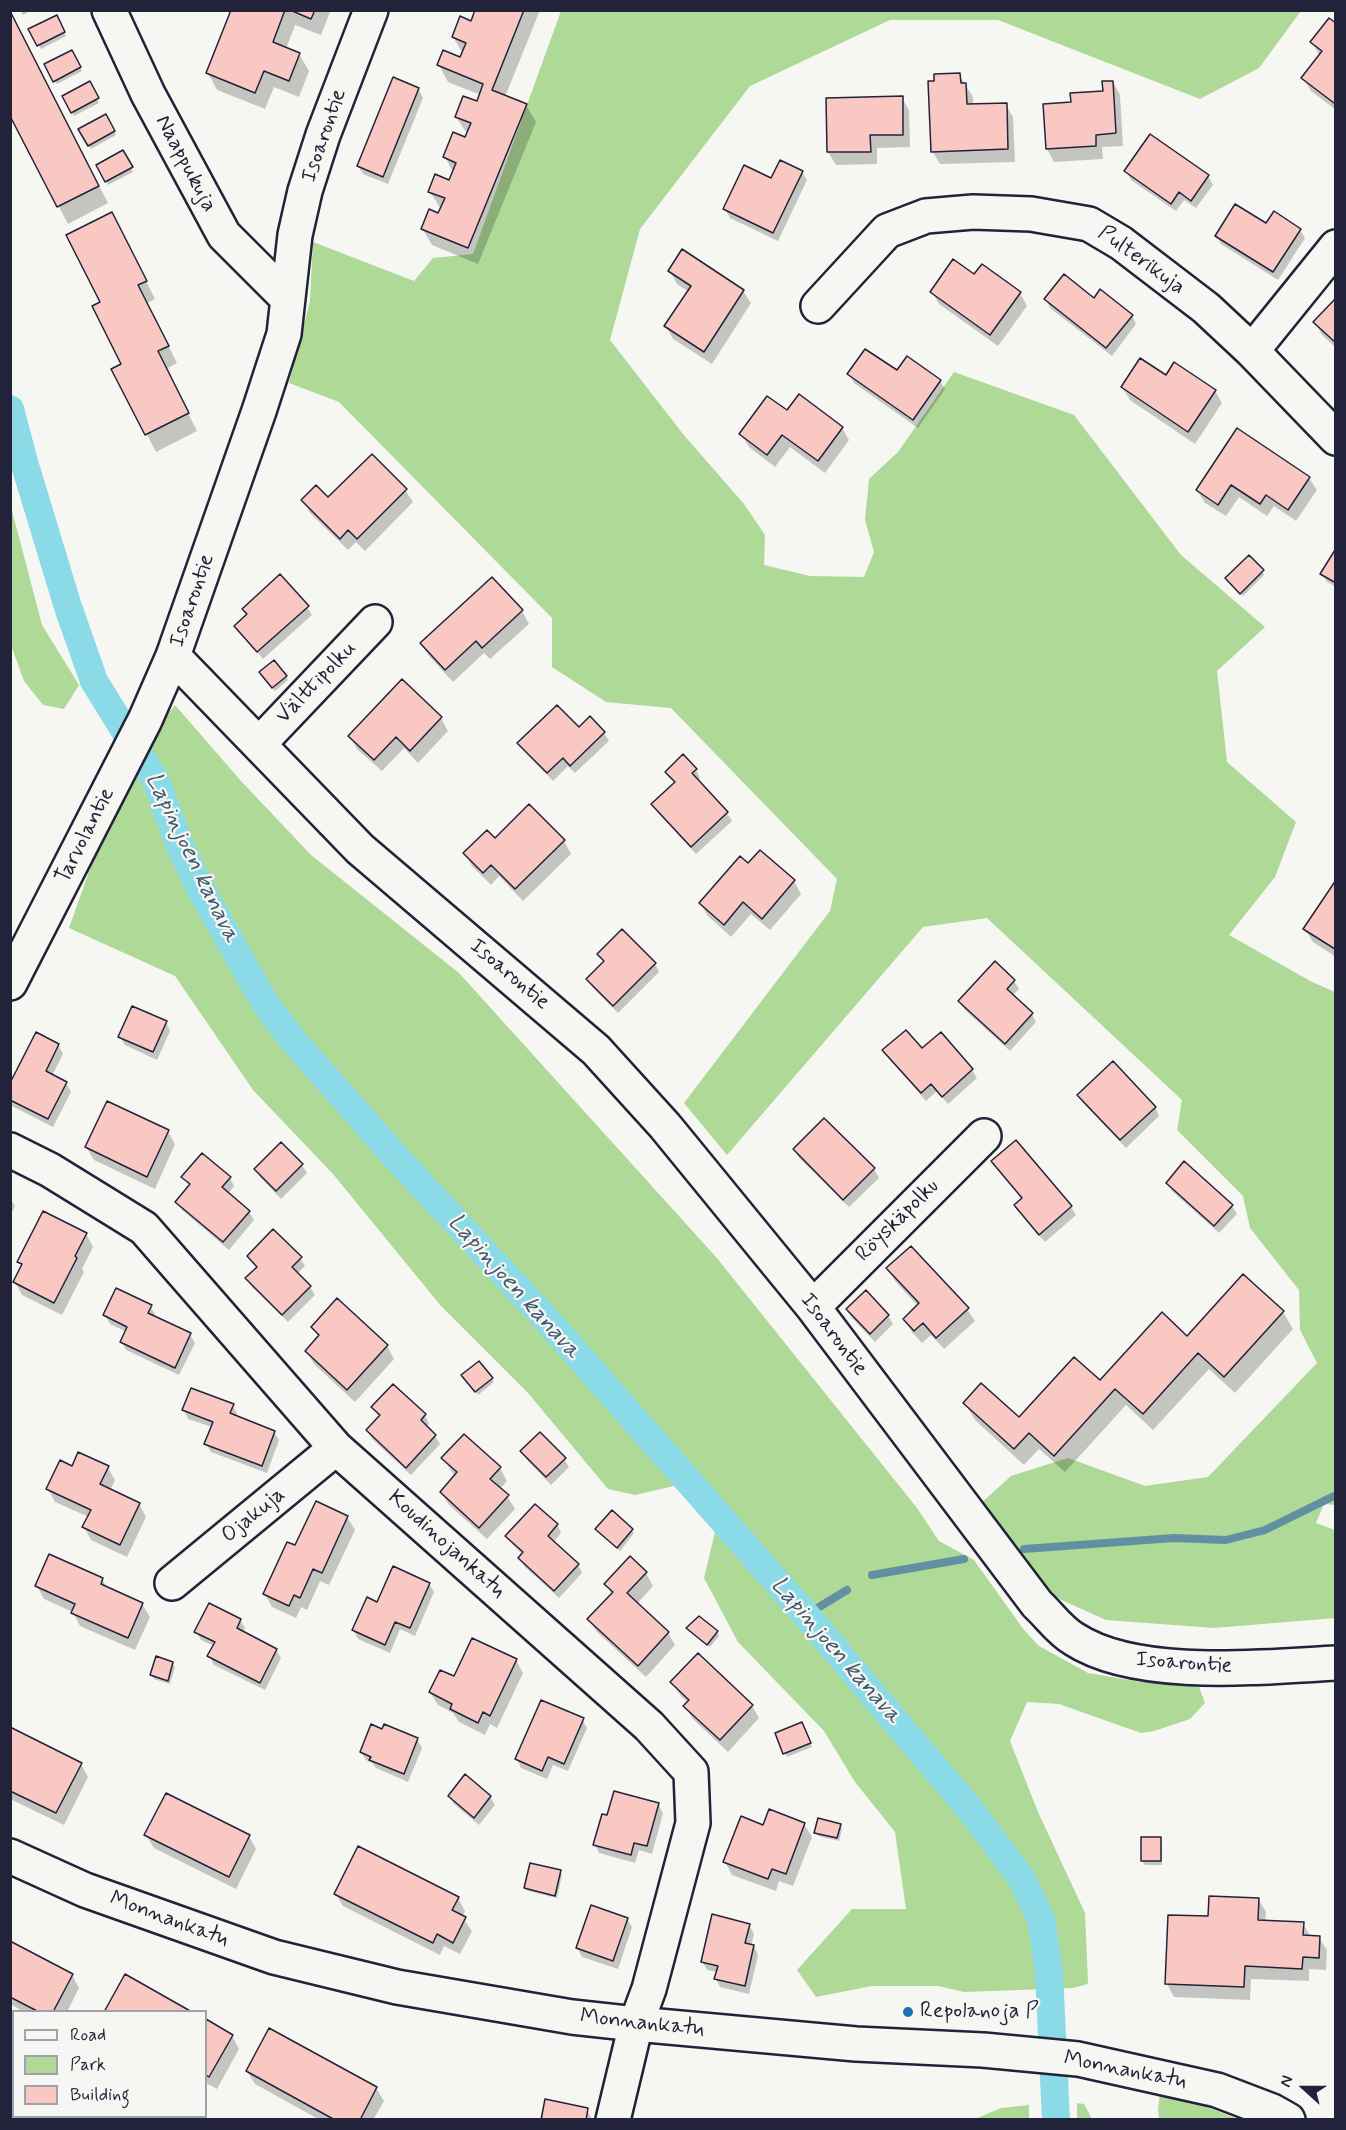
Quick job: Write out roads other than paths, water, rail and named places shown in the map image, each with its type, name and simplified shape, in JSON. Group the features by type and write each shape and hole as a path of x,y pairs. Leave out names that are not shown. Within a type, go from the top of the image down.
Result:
{"street":[{"name":"Naappukuja","path":"109,10 148,94 224,235 288,299"},
{"name":"Isoarontie","path":"371,10 327,124 305,191 295,235 284,334 173,656 360,849 596,1050 665,1126 813,1307 1037,1604 1072,1638 1104,1655 1149,1665 1240,1668 1335,1663"},
{"name":"Pulterikuja","path":"818,306 887,231 926,216 973,212 1031,213 1089,224 1121,243 1206,308 1252,351 1335,438"},
{"path":"1252,351 1335,247"},
{"name":"Välttipolku","path":"259,744 375,622"},
{"name":"Tarvolantie","path":"10,983 145,720 173,656"},
{"name":"Röyskäpolku","path":"813,1307 984,1136"},
{"name":"Koudinojankatu","path":"10,1150 50,1170 144,1228 336,1448 649,1726 691,1772 693,1822 649,1989 636,2024 613,2120"},
{"name":"Ojakuja","path":"172,1583 336,1448"},
{"name":"Monnankatu","path":"10,1856 85,1890 274,1957 397,1987 572,2017 636,2024 856,2044 983,2050 1077,2059 1217,2090 1272,2111 1288,2120"}],"waterway":[{"name":"Lapinjoen kanava","path":"10,409 68,607 94,681 157,783 179,844 201,890 265,1003 293,1040 393,1154 547,1320 806,1615 973,1813 1022,1879 1041,1919 1049,1973 1056,2120"},
{"path":"1024,1549 1174,1538 1226,1540 1265,1530 1336,1495"},
{"path":"872,1575 964,1559"},
{"path":"806,1615 847,1590"}],"place":[{"name":"Repolanoja P","path":"908,2012"}]}
